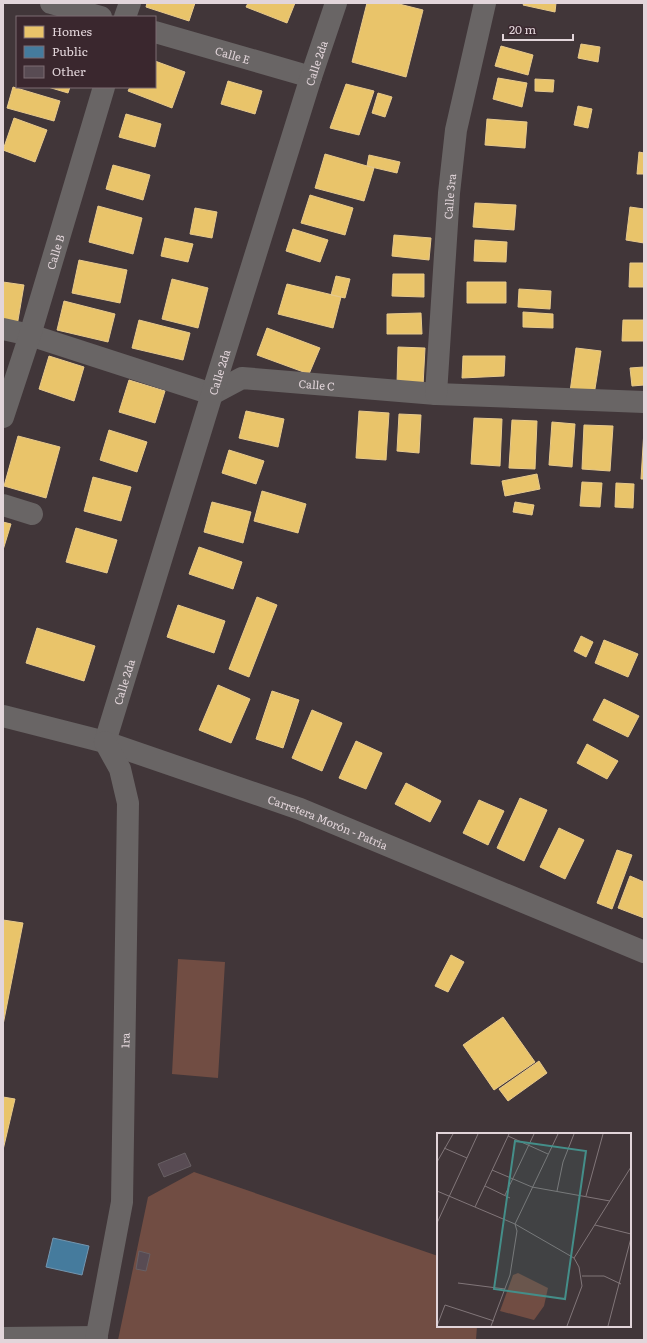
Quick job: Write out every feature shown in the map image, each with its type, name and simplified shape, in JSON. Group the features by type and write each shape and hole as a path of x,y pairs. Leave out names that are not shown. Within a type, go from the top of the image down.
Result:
{"street":[{"path":"51,3 97,16"},
{"path":"125,16 130,3"},
{"name":"Calle 2da","path":"105,742 311,77 336,3"},
{"name":"Calle 3ra","path":"436,394 449,193 456,130 485,3"},
{"name":"Calle E","path":"156,32 311,77"},
{"name":"Calle B","path":"3,416 30,335 104,88"},
{"path":"3,329 30,335 212,394"},
{"name":"Calle C","path":"212,394 242,378 436,394 644,402"},
{"path":"3,505 32,514"},
{"name":"Carretera Morón - Patria","path":"3,716 105,742 300,809 644,952"},
{"name":"1ra","path":"96,1338 122,1202 126,952 128,803 120,769 105,742"},
{"path":"3,1338 96,1338"}],"shaded area":[{"path":"178,959 225,962 218,1078 172,1074"},
{"path":"194,1172 437,1256 437,1327 477,1327 476,1340 118,1340 148,1197"}],"building: Homes":[{"path":"147,3 195,3 189,21 146,7"},
{"path":"248,3 295,3 287,23 246,7"},
{"path":"367,3 395,3 423,10 406,77 352,62"},
{"path":"524,3 556,3 555,12 523,5"},
{"path":"581,44 600,47 598,62 578,58"},
{"path":"501,46 533,55 528,75 495,66"},
{"path":"156,61 185,72 172,108 128,91 130,88 156,88"},
{"path":"498,78 527,83 522,107 493,99"},
{"path":"535,79 554,80 553,92 535,91"},
{"path":"228,81 262,91 255,114 221,104"},
{"path":"346,84 374,91 359,135 330,128"},
{"path":"13,87 60,101 54,121 7,108"},
{"path":"51,88 70,88 68,93"},
{"path":"378,93 392,97 385,117 372,113"},
{"path":"578,106 592,109 588,128 574,125"},
{"path":"126,114 161,124 155,147 119,137"},
{"path":"14,118 47,130 35,162 3,150"},
{"path":"487,119 527,122 525,148 485,145"},
{"path":"639,152 644,153 644,174 637,174"},
{"path":"325,154 374,168 364,201 315,188"},
{"path":"369,155 400,162 397,173 367,166"},
{"path":"113,165 150,175 143,200 106,189"},
{"path":"310,195 353,208 345,235 301,223"},
{"path":"475,203 516,205 514,230 473,227"},
{"path":"98,206 142,218 133,254 89,242"},
{"path":"630,207 644,209 644,243 626,240"},
{"path":"195,208 217,212 212,238 190,234"},
{"path":"293,229 328,240 320,262 286,251"},
{"path":"394,235 431,238 429,260 392,256"},
{"path":"165,238 193,244 188,262 161,256"},
{"path":"475,240 507,242 506,262 474,261"},
{"path":"79,260 127,270 120,303 72,293"},
{"path":"630,263 644,263 644,287 629,287"},
{"path":"393,274 424,274 424,297 392,296"},
{"path":"336,276 350,279 345,298 331,295"},
{"path":"172,279 208,288 198,328 162,319"},
{"path":"3,282 24,285 17,326 3,323"},
{"path":"467,282 506,282 506,303 467,303"},
{"path":"287,284 341,297 333,328 278,314"},
{"path":"519,289 551,291 550,309 518,307"},
{"path":"64,301 115,314 108,342 57,330"},
{"path":"523,312 553,314 553,328 523,327"},
{"path":"421,313 422,334 387,334 387,314"},
{"path":"139,320 190,333 183,360 132,348"},
{"path":"623,320 644,320 644,341 622,341"},
{"path":"267,328 320,348 309,374 257,355"},
{"path":"398,347 425,348 423,386 397,384"},
{"path":"576,348 601,351 594,395 570,392"},
{"path":"49,356 84,367 74,401 39,389"},
{"path":"463,356 505,356 504,376 462,378"},
{"path":"644,367 644,385 632,386 630,368"},
{"path":"129,380 165,391 155,423 119,412"},
{"path":"246,411 284,419 278,447 239,438"},
{"path":"359,411 389,413 386,460 356,458"},
{"path":"399,414 421,415 419,453 397,451"},
{"path":"474,418 502,419 500,466 471,464"},
{"path":"512,420 537,421 535,469 509,468"},
{"path":"552,422 575,424 572,467 549,465"},
{"path":"584,425 613,426 610,471 582,469"},
{"path":"109,430 147,442 137,472 100,460"},
{"path":"644,430 644,479 641,479"},
{"path":"18,436 60,447 46,498 4,486"},
{"path":"229,450 264,461 256,484 222,473"},
{"path":"537,474 540,489 505,496 502,481"},
{"path":"93,477 131,487 121,521 84,511"},
{"path":"582,482 602,483 600,507 580,506"},
{"path":"616,483 634,484 633,508 615,507"},
{"path":"262,491 306,504 298,533 254,521"},
{"path":"212,502 251,512 243,543 204,532"},
{"path":"515,502 534,505 532,515 513,512"},
{"path":"3,522 11,524 3,550"},
{"path":"76,528 117,540 107,573 66,562"},
{"path":"199,547 242,562 233,589 189,574"},
{"path":"257,597 277,605 249,677 229,669"},
{"path":"178,605 225,621 214,653 167,637"},
{"path":"37,628 95,646 84,681 26,663"},
{"path":"581,636 593,642 586,657 574,651"},
{"path":"604,640 638,654 628,677 595,663"},
{"path":"218,685 250,699 231,743 199,730"},
{"path":"272,691 299,700 283,748 256,739"},
{"path":"604,699 639,716 628,737 593,720"},
{"path":"312,710 342,723 322,771 292,758"},
{"path":"356,741 382,753 366,789 339,778"},
{"path":"587,744 618,761 607,779 577,763"},
{"path":"406,783 441,801 430,822 395,804"},
{"path":"520,798 547,810 524,861 497,848"},
{"path":"479,800 504,811 488,845 463,833"},
{"path":"559,828 584,840 565,879 540,867"},
{"path":"617,850 632,855 612,909 597,903"},
{"path":"630,876 644,882 644,918 618,908"},
{"path":"3,920 23,923 3,1025"},
{"path":"451,955 464,962 448,992 435,986"},
{"path":"503,1017 535,1062 494,1090 463,1045"},
{"path":"539,1061 547,1073 508,1101 499,1089"},
{"path":"3,1097 15,1099 3,1150"}],"building: Public":[{"path":"53,1238 89,1246 82,1275 46,1267"}],"building: Other":[{"path":"185,1153 191,1166 164,1177 158,1164"},
{"path":"139,1251 150,1254 146,1271 136,1269"}]}
